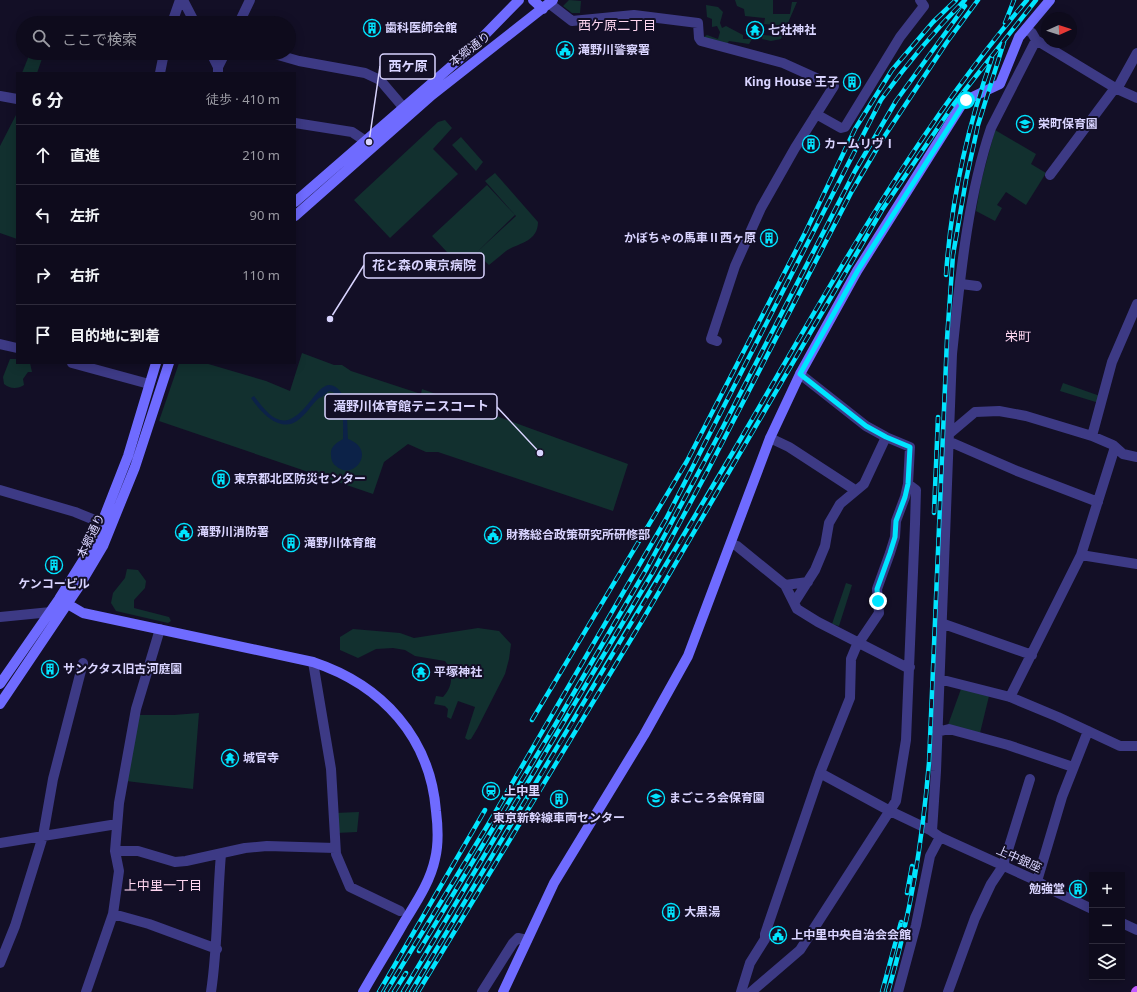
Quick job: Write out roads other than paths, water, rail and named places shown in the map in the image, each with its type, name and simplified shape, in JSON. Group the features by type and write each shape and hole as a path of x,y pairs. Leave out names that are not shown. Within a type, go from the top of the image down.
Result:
{"street":[{"path":"175,16 181,0"},
{"path":"181,0 191,16"},
{"path":"242,16 250,0"},
{"name":"本郷通り","path":"296,201 364,140 471,49 519,0"},
{"path":"533,0 549,4 572,21 634,14 698,23 699,38 701,41 783,63 834,86 761,208 734,266 711,339 717,341"},
{"path":"816,114 841,128 845,127 900,37 924,6 920,0"},
{"path":"503,992 554,883 644,735 688,656 770,438 800,374 858,270 962,104 966,100 1000,84 1019,37 1050,0"},
{"name":"本郷通り","path":"296,215 432,95 549,4"},
{"path":"1026,29 1032,33 1036,40 1116,88 1137,98"},
{"path":"489,31 498,44"},
{"path":"898,992 918,918 930,856 936,834 937,732 952,354 970,213 991,128 1036,40"},
{"path":"1050,175 1116,88 1137,54"},
{"path":"160,72 163,60"},
{"path":"214,60 218,70"},
{"path":"218,70 222,60"},
{"path":"296,60 365,73 380,80 403,107"},
{"path":"0,96 16,100"},
{"path":"296,123 352,132 364,140"},
{"path":"961,284 977,286"},
{"path":"1092,436 1112,362 1137,304"},
{"path":"0,344 16,348"},
{"path":"76,364 149,384"},
{"name":"本郷通り","path":"0,684 51,612 63,602 94,543 128,456 156,364"},
{"name":"本郷通り","path":"0,704 63,602 103,546 135,467 169,364"},
{"path":"741,992 750,963 766,939 765,934 820,773 850,698 851,659 856,647 860,644 879,613 877,589 895,537 896,521 908,484 910,447 886,437 866,426 841,408 800,374"},
{"path":"949,437 975,412 999,411 1026,416 1092,436 1115,446 1123,454 1137,457"},
{"path":"794,603 815,570 825,546 829,523 840,504 864,484 886,437"},
{"path":"949,437 1017,471 1098,502"},
{"path":"770,438 789,447 855,490"},
{"path":"1010,697 1081,555 1115,446"},
{"path":"751,992 800,950 896,801 903,765 910,667 916,490 908,484"},
{"path":"0,490 75,512 102,523"},
{"path":"731,544 736,546 785,585 797,609 860,644 910,667"},
{"path":"1081,555 1137,564"},
{"path":"785,585 808,582"},
{"path":"63,602 83,613 313,662 338,671 360,683 390,708 405,725 425,764 435,798 438,838 435,860 430,874 415,904 363,992"},
{"path":"0,617 51,612"},
{"path":"941,623 1032,655"},
{"path":"86,992 113,914 119,871 115,851 119,802 136,709 160,629"},
{"path":"313,662 331,769 335,848 346,881 350,887 400,911"},
{"path":"0,963 15,926 44,836 53,779 83,663"},
{"path":"939,679 1010,697 1120,746 1137,746"},
{"path":"937,732 949,729 1008,745 1073,767"},
{"path":"1038,881 1062,797 1088,731"},
{"name":"上中銀座","path":"820,773 890,811 1003,866 1038,881 1054,891 1090,908"},
{"path":"948,992 975,918 991,884 1003,866 1030,779"},
{"path":"0,843 117,824"},
{"path":"115,851 138,851 175,862 245,848 267,846 335,848"},
{"path":"211,992 217,950 216,920 221,854"},
{"path":"113,914 149,924 217,950"},
{"path":"1125,924 1137,930"},
{"path":"482,992 513,943 520,938 527,940"}],"water":[{"path":"328,385 335,386 340,391 346,406 348,439 357,444 361,450 362,457 360,463 349,470 343,470 336,466 331,459 333,447 343,439 343,421 340,402 333,392 329,391 319,398 300,419 290,424 283,424 271,419 259,409 251,398 254,396 269,413 276,418 289,420 304,409 319,390"}],"railway":[{"path":"532,720 687,461 806,231 855,129 892,70 933,22 956,0"},
{"path":"386,992 489,823 666,519 881,100 921,48 965,0"},
{"path":"403,992 653,572 707,472 852,191 882,140 947,42 978,0"},
{"path":"1005,23 1014,0"},
{"path":"411,992 870,220 944,107 984,53 1027,0"},
{"path":"418,992 642,621 882,210 954,104 1036,0"},
{"path":"419,951 555,725 647,568 723,427 855,171 896,101 965,6"},
{"path":"888,992 909,906 923,822 929,763 947,339 953,255 966,180 978,125 1004,42"},
{"path":"946,275 948,247 956,192 975,111 992,58"},
{"path":"934,513 938,417"},
{"path":"379,992 485,810"},
{"path":"907,893 912,866"},
{"path":"882,992 901,922"},
{"path":"394,992 406,973"}],"place":[{"name":"歯科医師会館","path":"372,28"},
{"name":"七社神社","path":"755,30"},
{"name":"滝野川警察署","path":"565,50"},
{"name":"King House 王子","path":"852,82"},
{"name":"栄町保育園","path":"1025,124"},
{"name":"西ケ原","path":"369,142"},
{"name":"カームリヴⅠ","path":"811,144"},
{"name":"かぼちゃの馬車Ⅱ西ヶ原","path":"769,238"},
{"name":"花と森の東京病院","path":"330,319"},
{"name":"滝野川体育館テニスコート","path":"540,453"},
{"name":"東京都北区防災センター","path":"221,479"},
{"name":"滝野川消防署","path":"184,532"},
{"name":"財務総合政策研究所研修部","path":"493,535"},
{"name":"滝野川体育館","path":"291,543"},
{"name":"ケンコービル","path":"54,565"},
{"name":"サンクタス旧古河庭園","path":"50,669"},
{"name":"平塚神社","path":"421,672"},
{"name":"城官寺","path":"230,758"},
{"name":"上中里","path":"491,791"},
{"name":"まごころ会保育園","path":"656,798"},
{"name":"東京新幹線車両センター","path":"559,799"},
{"name":"勉強堂","path":"1078,889"},
{"name":"大黒湯","path":"671,912"},
{"name":"上中里中央自治会会館","path":"778,935"}],"district":[{"name":"西ケ原二丁目","path":"617,25"},
{"name":"栄町","path":"1018,336"},
{"name":"上中里一丁目","path":"163,885"}]}
